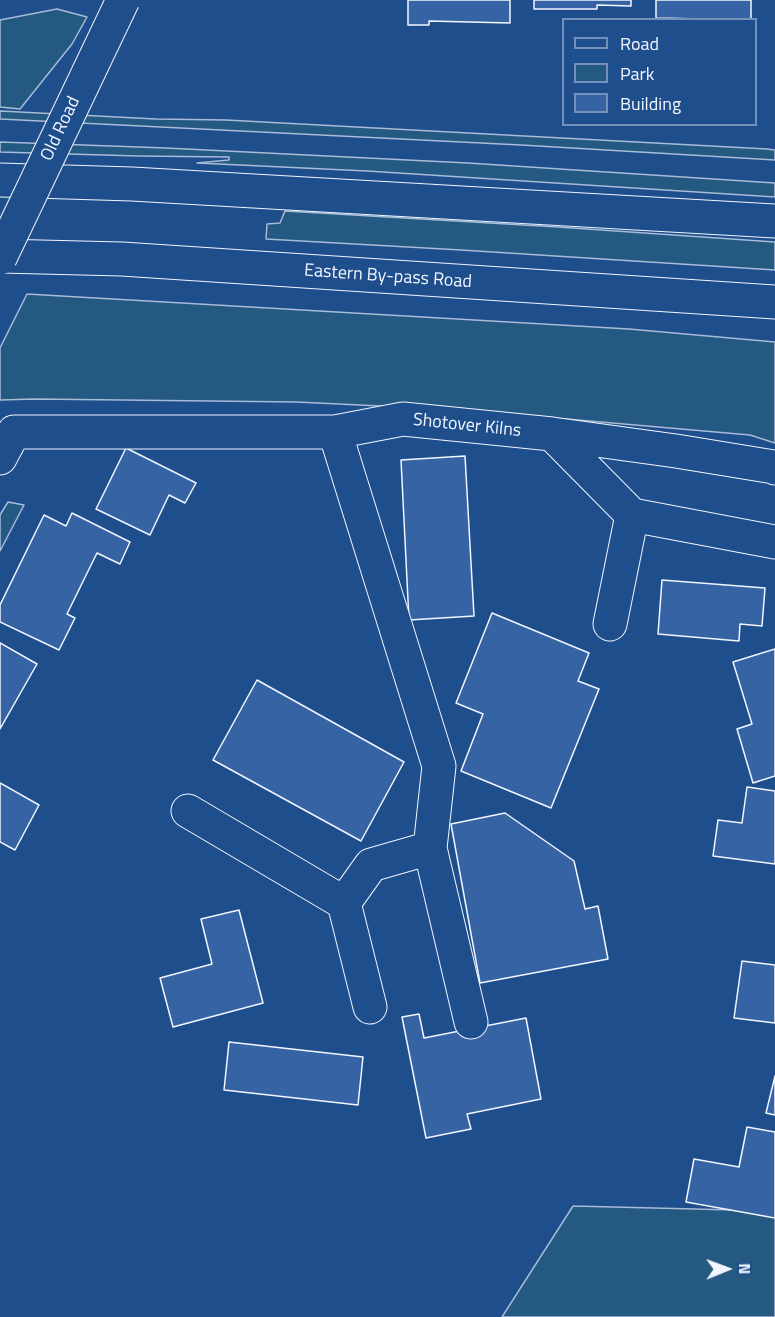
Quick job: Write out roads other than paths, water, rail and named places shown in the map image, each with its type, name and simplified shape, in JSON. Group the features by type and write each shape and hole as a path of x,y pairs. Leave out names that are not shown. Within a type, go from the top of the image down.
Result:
{"main road":[{"name":"Old Road","path":"0,257 123,0"},
{"path":"0,180 143,185 775,221"},
{"name":"Eastern By-pass Road","path":"0,257 122,259 775,302"},
{"name":"Shotover Kilns","path":"7,445 335,432 403,419 552,434 676,451 775,468"},
{"path":"335,432 439,766 430,848 471,1022"},
{"path":"552,434 632,516 775,542"},
{"path":"610,624 632,516"},
{"path":"188,811 344,903 370,1007"},
{"path":"344,903 371,866 430,848"}]}
